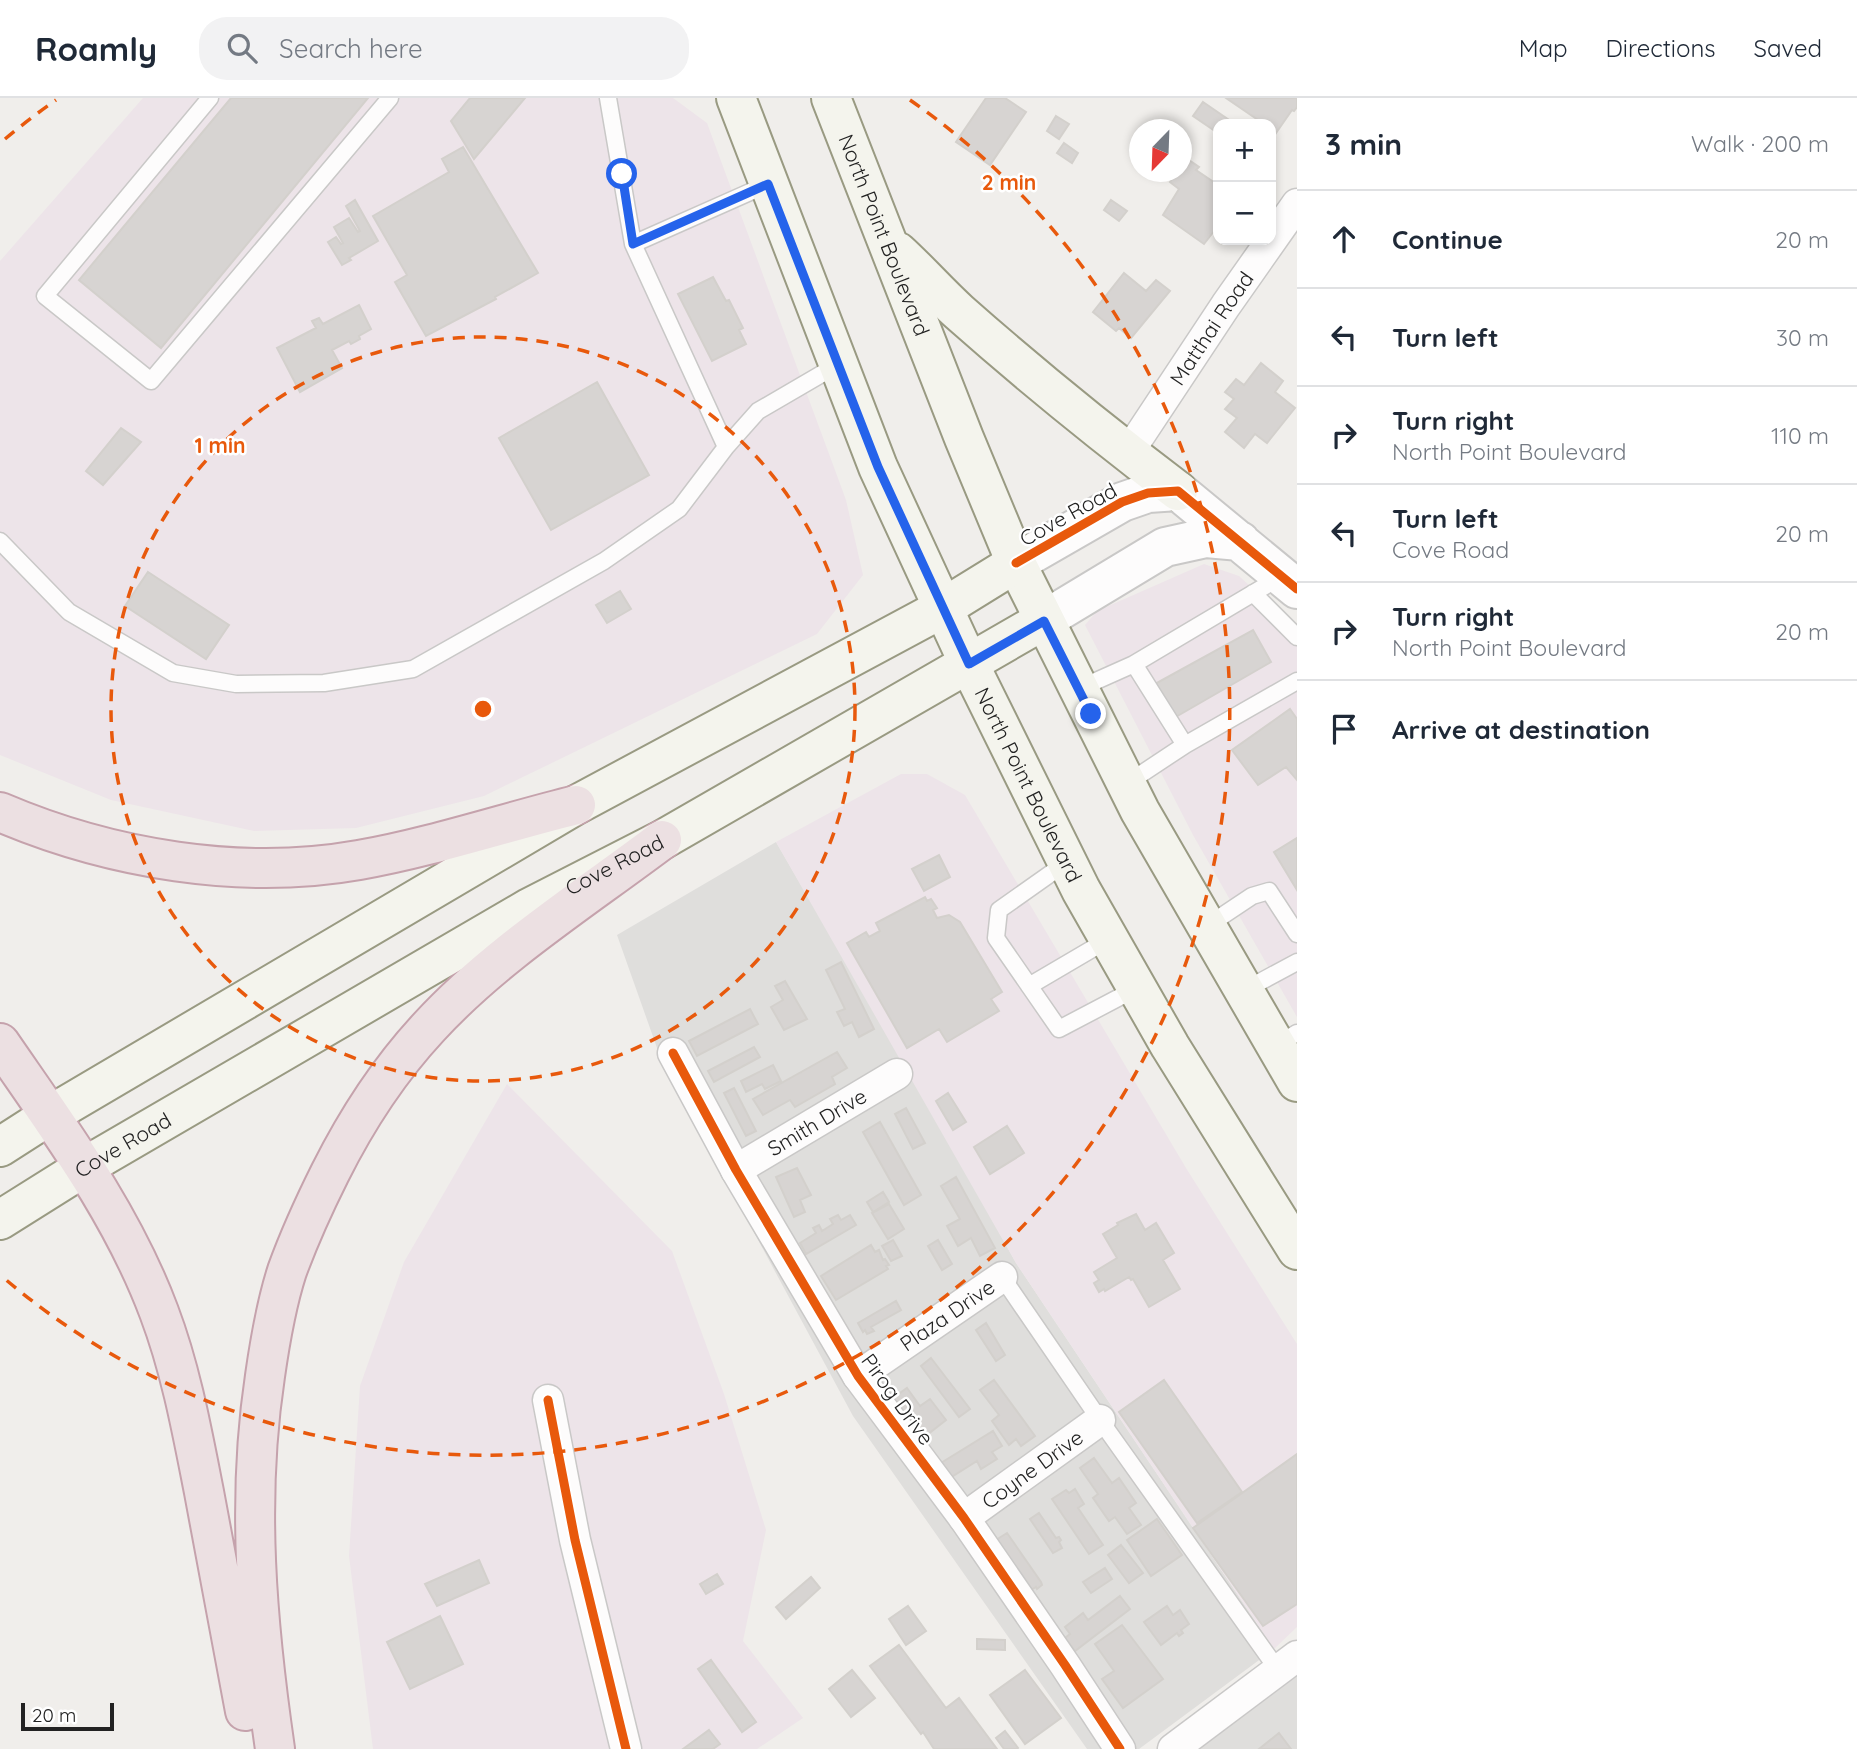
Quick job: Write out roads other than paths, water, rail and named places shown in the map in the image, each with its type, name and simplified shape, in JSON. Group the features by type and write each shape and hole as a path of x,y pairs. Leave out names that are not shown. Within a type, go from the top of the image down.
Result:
{"highway":[{"path":"0,812 32,825 99,845 167,859 233,867 293,867 358,860 576,805"},
{"path":"275,1749 255,1579 254,1501 258,1419 270,1343 286,1273 309,1215 351,1134 383,1084 429,1027 491,968 662,840"},
{"path":"0,1043 86,1167 127,1240 153,1298 178,1370 252,1749"}],"main road":[{"name":"North Point Boulevard","path":"736,98 878,467 969,664 1067,862 1109,939 1297,1250"},
{"name":"North Point Boulevard","path":"831,98 964,438 1016,563 1126,784 1206,926 1243,991 1286,1039 1297,1082"},
{"path":"889,243 957,310 1128,453 1178,491"},
{"name":"Cove Road","path":"0,1147 576,805 943,608 1016,563"},
{"name":"Cove Road","path":"0,1220 529,908 662,840 1044,621"}],"street":[{"name":"Matthai Road","path":"1128,453 1297,204"},
{"name":"Cove Road","path":"1016,563 1122,502 1148,493 1178,491"},
{"path":"1178,491 1240,541 1277,586"},
{"name":"Cove Road","path":"1044,621 1165,547 1206,538 1240,541"},
{"name":"Pirog Drive","path":"673,1053 736,1170 858,1376 964,1518 1120,1749"},
{"name":"Smith Drive","path":"736,1170 897,1074"},
{"name":"Plaza Drive","path":"858,1376 1002,1277"},
{"path":"548,1400 575,1540 625,1749"},
{"name":"Coyne Drive","path":"964,1518 1100,1420"},
{"path":"1173,1749 1290,1667"}],"lane":[{"path":"210,98 45,296 152,381 390,98"},
{"path":"608,98 633,244 726,447"},
{"path":"633,244 768,184"},
{"path":"0,541 69,612 173,673 236,684 324,683 413,669 604,561 679,509 726,447 758,411 837,365"},
{"path":"1078,690 1134,664 1277,586 1297,637"},
{"path":"1134,664 1185,745"},
{"path":"1126,784 1185,745 1297,681"},
{"path":"1067,862 999,910 996,938 1059,1029 1137,988"},
{"path":"1206,926 1252,895 1269,891 1297,934"},
{"path":"1029,986 1109,939"},
{"path":"1243,991 1297,962"},
{"path":"1002,1277 1100,1420 1290,1667"}]}
